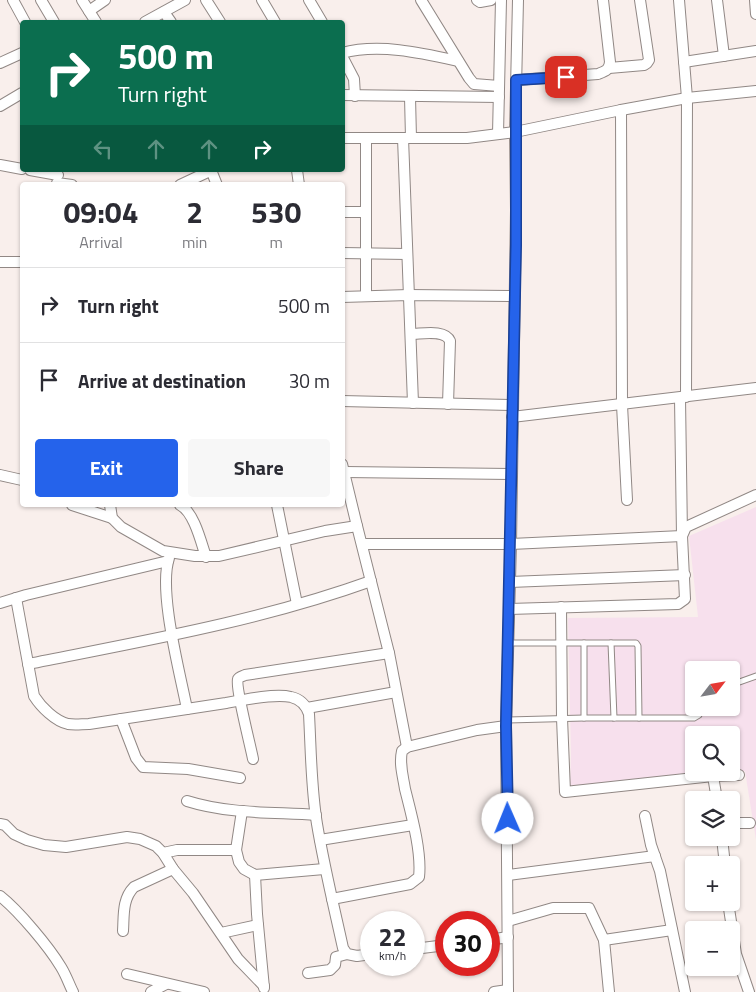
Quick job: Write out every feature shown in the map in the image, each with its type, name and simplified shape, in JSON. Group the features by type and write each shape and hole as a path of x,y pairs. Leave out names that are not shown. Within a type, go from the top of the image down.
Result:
{"street":[{"path":"13,0 24,20"},
{"path":"41,0 53,20"},
{"path":"82,0 95,20"},
{"path":"89,11 105,0"},
{"path":"149,20 185,0"},
{"path":"206,0 219,20"},
{"path":"262,0 274,20"},
{"path":"309,0 321,20"},
{"path":"421,0 474,84 499,86"},
{"path":"477,0 480,2 492,0"},
{"path":"498,134 501,0"},
{"path":"494,992 508,991 506,723 511,544 518,0"},
{"path":"603,0 610,62 609,68"},
{"path":"516,80 598,74 609,68 647,64 649,60 640,0"},
{"path":"509,609 678,604 686,599 682,536 687,98 679,0"},
{"path":"717,0 724,56"},
{"path":"755,0 756,14"},
{"path":"164,12 170,20"},
{"path":"345,54 357,49 417,52 458,61"},
{"path":"684,62 756,51"},
{"path":"0,64 20,54"},
{"path":"345,61 354,79 355,96"},
{"path":"345,138 467,138 515,132 687,98 756,91"},
{"path":"0,106 20,94"},
{"path":"345,95 499,97"},
{"path":"410,97 407,138 407,254 413,403"},
{"path":"621,110 622,404 627,500"},
{"path":"366,138 366,296"},
{"path":"0,165 20,169"},
{"path":"37,172 57,178"},
{"path":"186,182 208,172"},
{"path":"345,212 366,212"},
{"path":"345,253 407,254"},
{"path":"0,262 20,262"},
{"path":"345,297 409,295 515,296"},
{"path":"411,334 443,334 448,337 450,341 448,404"},
{"path":"512,417 756,388"},
{"path":"345,401 513,405"},
{"path":"345,468 512,474"},
{"path":"345,472 388,653 407,746"},
{"path":"0,475 20,480"},
{"path":"682,536 686,527 756,495"},
{"path":"78,507 112,518 121,527 163,551 169,557"},
{"path":"110,507 112,518"},
{"path":"183,507 188,511 206,557"},
{"path":"277,507 297,604"},
{"path":"0,603 169,557 220,556 283,540 357,526"},
{"path":"362,544 511,544 682,536"},
{"path":"169,557 165,576 172,635 187,709"},
{"path":"510,582 685,575"},
{"path":"28,664 172,635 297,604 371,581"},
{"path":"16,598 34,696 39,704 68,724 89,724 240,700 290,697 302,702 309,714 312,782 324,869 343,948 347,954"},
{"path":"561,607 565,792 685,779"},
{"path":"253,759 240,700 238,681 240,678 245,675 388,653"},
{"path":"307,708 396,692"},
{"path":"121,719 136,758 143,767 188,769 240,778"},
{"path":"332,899 410,884 419,877 420,868 413,825 400,766 402,751 407,746 506,723"},
{"path":"187,801 205,807 316,815"},
{"path":"242,811 236,850 239,862 244,869 255,875 324,869"},
{"path":"644,816 655,856 685,992"},
{"path":"740,823 750,823"},
{"path":"0,824 5,825 14,834 44,845 66,847 127,837 140,839 156,846 193,893 238,959 264,989"},
{"path":"320,840 413,825"},
{"path":"163,853 177,850 236,850"},
{"path":"508,875 655,856"},
{"path":"123,931 125,903 129,892 134,887 173,869"},
{"path":"255,875 264,989"},
{"path":"0,896 20,916 62,967 73,992"},
{"path":"508,920 553,908 589,908 604,940 610,992"},
{"path":"729,911 736,954 749,992"},
{"path":"221,933 258,924"},
{"path":"604,940 672,930"},
{"path":"500,939 508,938"},
{"path":"308,973 330,970 335,965 336,957 347,954 360,956"},
{"path":"127,974 204,992"},
{"path":"150,992 166,984"}],"lane":[{"path":"508,643 633,642 638,646 639,718"},
{"path":"584,643 584,718"},
{"path":"611,643 614,718"},
{"path":"740,682 756,676"},
{"path":"506,723 562,718 694,718 697,716"}],"shaded area":[{"path":"756,507 756,840 745,771 740,771 740,726 685,726 685,777 570,788 568,618 698,617 689,536"}],"route":[{"path":"508,819 506,726 516,245 516,80 566,77"}]}
